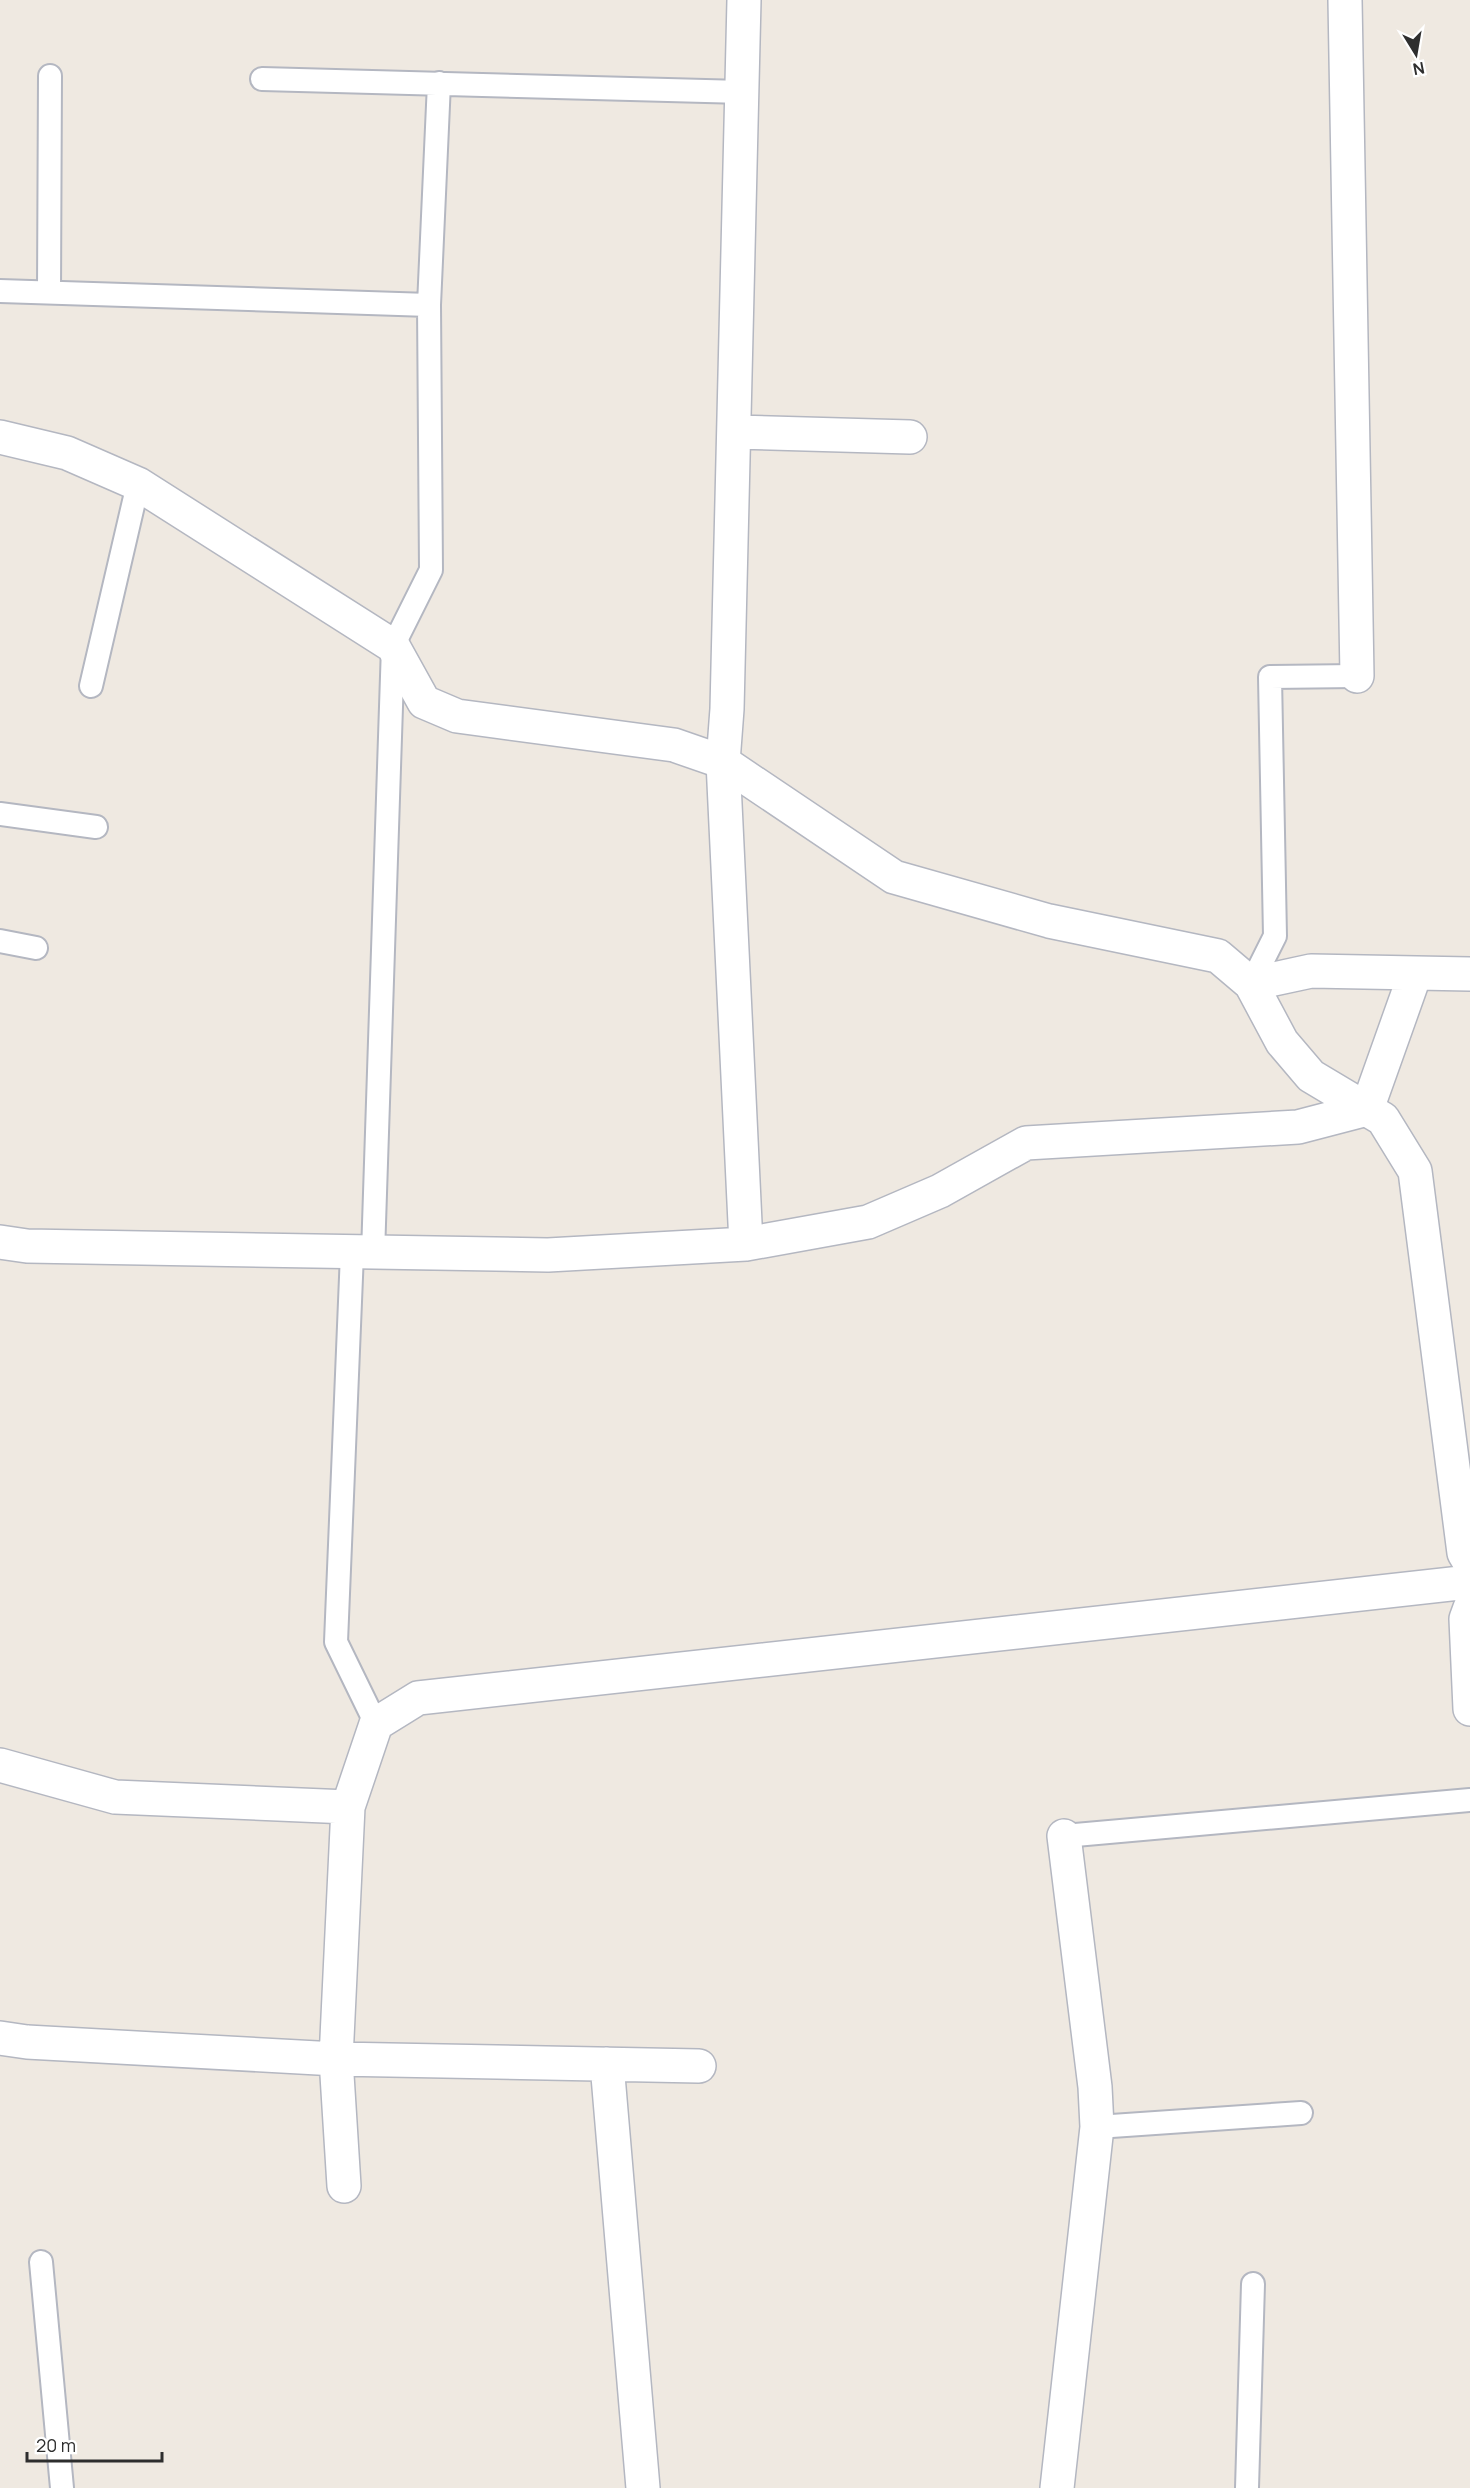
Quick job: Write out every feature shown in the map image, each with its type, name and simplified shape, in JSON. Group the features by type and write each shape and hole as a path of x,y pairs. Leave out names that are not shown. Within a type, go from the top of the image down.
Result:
{"street":[{"path":"744,0 727,709 723,762 747,1244"},
{"path":"1345,0 1357,676"},
{"path":"734,432 910,437"},
{"path":"0,437 67,453 138,484 393,646 424,702 457,716 674,745 723,762 894,877 1049,921 1146,939 1218,956 1251,984 1282,1042 1311,1076 1383,1119 1415,1170 1464,1553 1470,1563"},
{"path":"1251,984 1311,971 1470,974"},
{"path":"1367,1109 1415,974"},
{"path":"0,1242 27,1246 548,1255 747,1244 868,1222 940,1191 1026,1143 1298,1127 1367,1109"},
{"path":"344,2186 336,2059 348,1807 376,1724 418,1698 1470,1582"},
{"path":"1470,1608 1466,1619 1470,1709"},
{"path":"0,1765 115,1797 348,1807"},
{"path":"1057,2488 1097,2127 1095,2087 1064,1836"},
{"path":"0,2038 27,2042 336,2059 699,2066"},
{"path":"607,2064 643,2488"}],"lane":[{"path":"49,292 50,76"},
{"path":"262,79 743,92"},
{"path":"376,1724 336,1642 363,1253 393,646 431,570 429,305 440,83"},
{"path":"0,291 429,305"},
{"path":"91,686 138,484"},
{"path":"1251,984 1275,936 1270,677 1357,676"},
{"path":"0,814 96,827"},
{"path":"0,941 36,948"},
{"path":"1064,1836 1470,1800"},
{"path":"1097,2127 1301,2113"},
{"path":"41,2262 62,2488"},
{"path":"1247,2488 1253,2284"}]}
